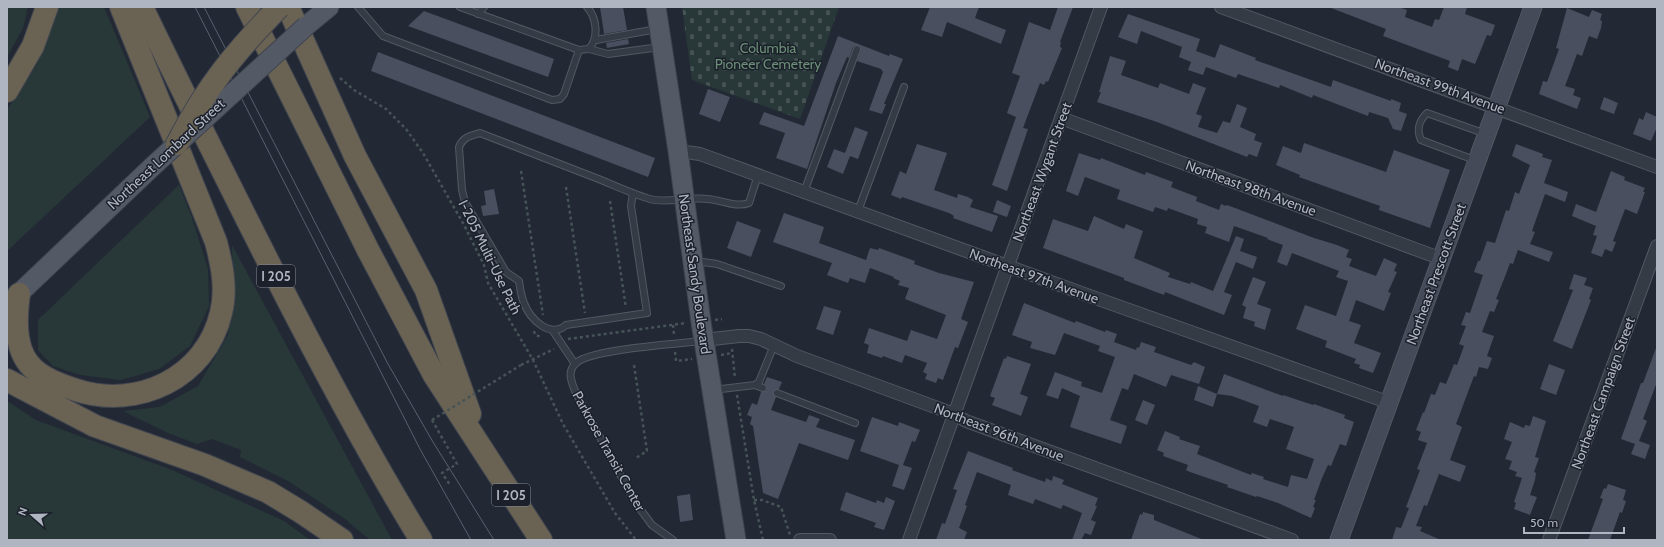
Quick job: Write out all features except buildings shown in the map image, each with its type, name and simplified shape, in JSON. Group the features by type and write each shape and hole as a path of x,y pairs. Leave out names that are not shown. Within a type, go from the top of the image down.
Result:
{"highway":[{"path":"7,92 32,46 47,7"},
{"path":"13,299 22,352 29,364 41,374 59,383 94,394 117,396 141,394 174,380 184,373 201,356 208,346 218,324 221,313 223,289 221,265 216,242 121,7"},
{"name":"I 205","path":"142,7 204,136 329,381 373,460 421,540"},
{"name":"I 205","path":"247,7 368,250 434,375 542,540"},
{"path":"178,144 207,90 228,62 279,7"},
{"path":"288,7 356,156 426,290 482,450"},
{"path":"7,380 95,426 205,465 268,492 302,512 342,540"}],"main road":[{"name":"Northeast Lombard Street","path":"13,299 153,166 306,26 329,7"},
{"name":"Northeast Sandy Boulevard","path":"659,21 692,261 736,540"}],"street":[{"name":"Northeast Wygant Street","path":"909,540 1101,7"},
{"name":"Northeast 99th Avenue","path":"1221,7 1657,167"},
{"name":"Northeast Prescott Street","path":"1339,540 1442,259 1531,7"},
{"name":"Northeast 98th Avenue","path":"1061,118 1442,259"},
{"name":"Northeast 97th Avenue","path":"678,151 700,154 1008,267 1390,403"},
{"name":"Northeast Campaign Street","path":"1549,540 1657,246"},
{"name":"Northeast 96th Avenue","path":"704,340 749,336 797,356 954,414 966,421 1292,540"},
{"path":"800,540 830,540"}],"lane":[{"path":"358,7 382,36 552,100 560,99 564,94 580,50"},
{"path":"460,7 580,50 589,48 608,54 659,21"},
{"path":"478,14 484,7"},
{"path":"587,7 595,24 596,40"},
{"path":"589,48 596,40 659,21"},
{"path":"804,192 857,49"},
{"path":"858,212 904,87"},
{"path":"1477,161 1420,140 1418,134 1421,118 1427,113 1486,134"},
{"path":"704,340 613,352 583,358 575,364 563,343 553,331 540,324 531,315 523,302 519,281 506,272 465,202 462,190 459,146 462,140 468,136 480,133 633,193 661,201 684,198 707,198 743,205 749,203 758,175"},
{"path":"553,331 561,329 566,325 647,313 631,206 633,193"},
{"path":"692,261 717,264 781,286"},
{"path":"755,385 759,382 774,346"},
{"name":"Parkrose Transit Center","path":"575,364 570,372 570,380 632,496 652,525 673,540"},
{"path":"713,390 755,385 763,388"},
{"path":"777,394 855,422"}],"path":[{"name":"I-205 Multi-Use Path","path":"338,76 354,90 390,113 406,129 423,153 464,225 484,265 488,283 533,360 563,424 615,513 636,540"},
{"path":"521,171 543,314 540,324 533,332 535,335 546,339"},
{"path":"566,187 586,322"},
{"path":"610,201 627,316"},
{"path":"450,485 442,473 457,464 432,420 521,365 556,348 569,339 673,325"},
{"path":"553,345 556,348"},
{"name":"Northeast Sandy Boulevard","path":"732,353 754,500 763,540"},
{"path":"634,365 648,451 636,458"},
{"path":"754,500 762,500 781,507 792,540"}],"green space":[{"path":"7,7 28,7 23,28 7,57"},
{"path":"58,7 104,7 150,117 7,251 7,110 37,64"},
{"name":"Columbia Pioneer Cemetery","path":"682,7 839,7 800,119 692,80"},
{"path":"179,185 192,218 208,269 209,306 190,346 159,369 121,380 80,375 53,366 38,350 38,320"},
{"path":"232,245 392,540 370,540 345,519 290,482 240,457 241,450 212,439 197,444 168,433 123,411 160,407 198,386 228,335 233,290"},
{"path":"7,401 36,420 172,470 284,521 310,540 7,540"}],"tram line":[{"path":"195,7 420,449 471,540"},
{"path":"204,7 388,364 433,442 494,540"}]}
